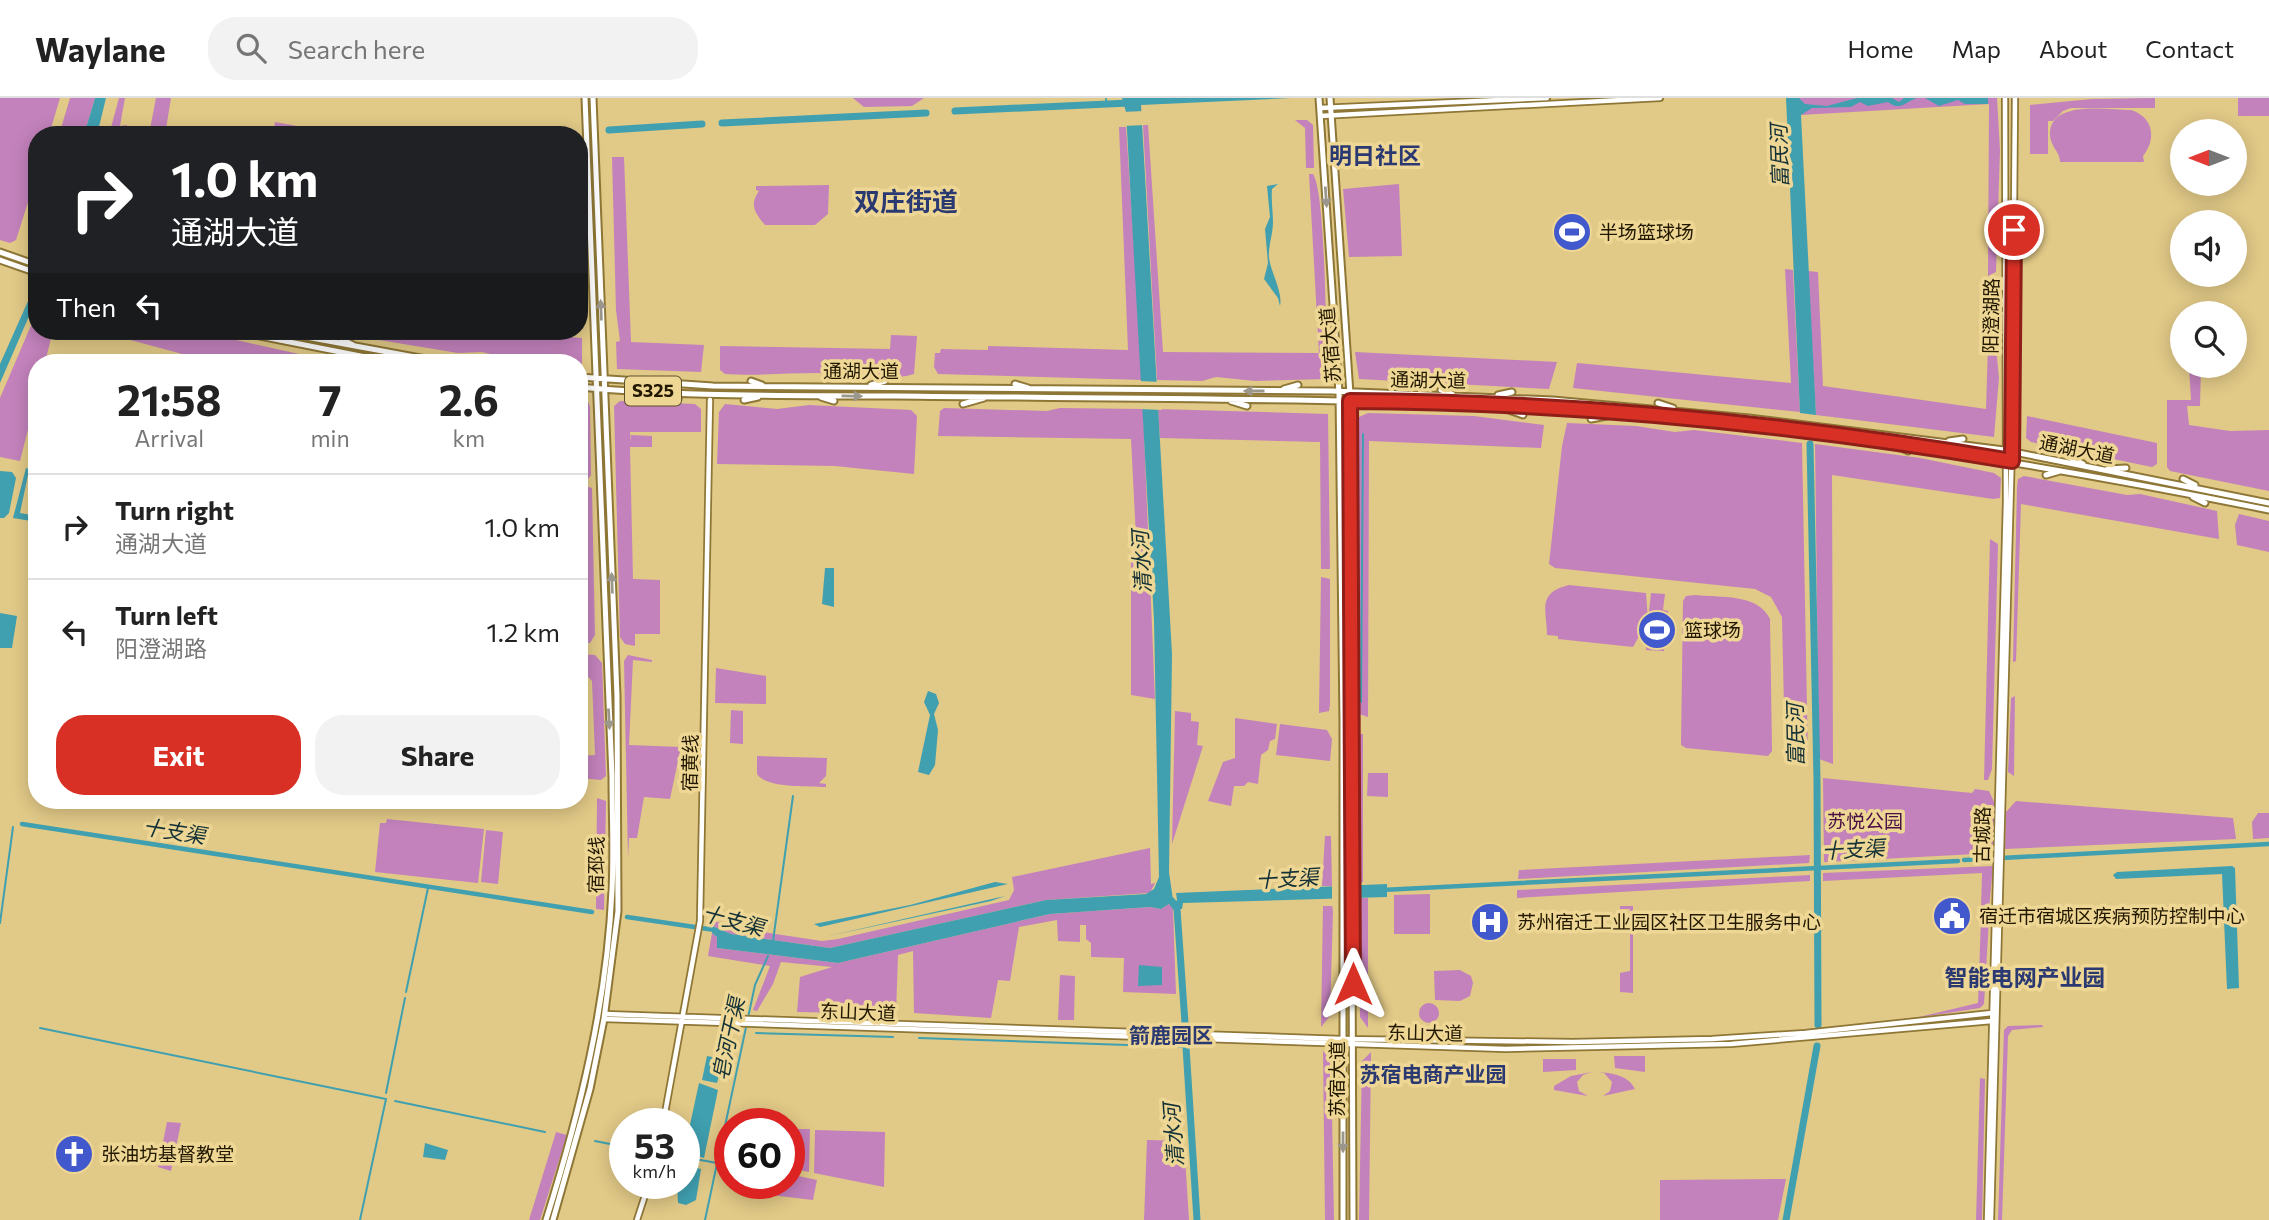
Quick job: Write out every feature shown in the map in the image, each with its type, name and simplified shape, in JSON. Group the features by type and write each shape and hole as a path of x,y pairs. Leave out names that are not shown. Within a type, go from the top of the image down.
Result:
{"main road":[{"name":"宿邳线","path":"585,98 586,126"},
{"name":"宿邳线","path":"553,1220 582,1125 605,1016 618,911 619,796 593,98"},
{"path":"1319,104 1547,98"},
{"path":"1320,116 1660,98"},
{"name":"阳澄湖路","path":"2004,450 2006,98"},
{"name":"阳澄湖路","path":"2012,452 2015,98"},
{"name":"苏宿大道","path":"1330,103 1350,397 1353,1220"},
{"name":"苏宿大道","path":"1319,104 1339,393 1343,1220"},
{"name":"宿邳线","path":"546,1220 575,1130 596,1032 612,890 612,777 588,174"},
{"path":"0,252 28,266"},
{"path":"0,260 28,268"},
{"path":"280,340 350,354"},
{"path":"318,340 394,354"},
{"path":"343,340 358,348"},
{"name":"通湖大道","path":"588,378 765,387 1137,391 1224,399 1339,401 1350,397 1490,397 1686,412 2004,450 2269,503"},
{"path":"751,381 765,387"},
{"path":"866,387 885,381"},
{"path":"1015,384 1034,390"},
{"path":"1278,391 1298,385"},
{"name":"通湖大道","path":"588,388 710,396 766,394 1139,398 1278,391 1339,393 1350,397 1618,414 1890,443 2003,459 2269,510"},
{"path":"1441,390 1458,397"},
{"path":"652,391 678,399"},
{"path":"1490,397 1512,392"},
{"path":"744,400 766,394"},
{"path":"815,395 834,401"},
{"name":"宿黄线","path":"666,1108 698,946 700,923 710,396"},
{"path":"963,404 989,397"},
{"path":"1224,399 1247,406"},
{"path":"1658,403 1686,412"},
{"path":"1500,406 1522,415"},
{"path":"1591,419 1618,414"},
{"path":"1944,442 1963,439"},
{"path":"1890,443 1908,451"},
{"name":"古城路","path":"1989,1220 2006,501 2004,450"},
{"name":"古城路","path":"1989,1220 1992,1013 2012,452"},
{"path":"2065,455 2089,467"},
{"path":"2098,469 2126,468"},
{"path":"2046,475 2064,470"},
{"path":"2183,479 2204,489"},
{"path":"2187,494 2205,503"},
{"name":"东山大道","path":"605,1016 1342,1042 1573,1042 1712,1039 1822,1032 1992,1013"},
{"name":"东山大道","path":"1353,1042 1506,1049 1661,1047 1821,1037 1992,1021"},
{"path":"637,1220 644,1199"}],"green space":[{"path":"0,98 60,98 52,126 28,126 28,202 16,240 10,243 0,240"},
{"path":"70,98 95,98 87,126 62,126"},
{"path":"119,98 125,98 120,126 111,126"},
{"path":"156,98 171,98 166,126 151,126"},
{"path":"853,98 924,98 912,106 864,107"},
{"path":"1799,98 1997,98 2000,150 1996,272 1988,276 1989,104 1801,115"},
{"path":"2155,98 2155,108 2071,108 2063,111 2053,121 2048,121 2048,154 2030,154 2030,105 2092,99"},
{"path":"2238,98 2269,98 2269,116 2238,116"},
{"path":"2081,109 2131,110 2144,118 2150,129 2150,142 2143,156 2144,162 2060,162 2050,136 2052,124 2059,116"},
{"path":"1295,120 1307,120 1313,125 1314,168 1306,168 1305,128"},
{"path":"275,122 297,126 274,126"},
{"path":"1143,125 1148,125 1163,352 1319,353 1309,174 1313,174 1321,209 1323,238 1327,379 1255,381 1216,377 1202,381 1157,380"},
{"path":"1119,127 1126,127 1143,380 938,374 934,367 935,353 940,353 941,349 988,350 988,346 1128,350"},
{"path":"612,157 624,157 631,342 704,345 701,372 617,369 616,342 620,341 616,310"},
{"path":"1399,184 1402,256 1349,257 1343,189"},
{"path":"829,185 828,214 815,225 765,225 754,209 754,201 759,191 756,186"},
{"path":"1785,269 1793,270 1800,412 1573,388 1577,363 1791,383"},
{"path":"1808,271 1818,272 1823,386 1986,409 1988,346 1996,347 1999,378 1994,437 1816,415"},
{"path":"1989,286 1999,290 1999,338 1995,342 1988,342"},
{"path":"28,332 28,340 51,340 47,354 28,354 28,429 20,461 0,457 0,398"},
{"path":"891,335 917,336 914,374 879,378 817,373 725,374 720,370 720,346 890,349"},
{"path":"130,340 236,340 299,354 182,354"},
{"path":"379,340 582,340 582,354 458,353"},
{"path":"1355,352 1557,362 1549,389 1359,379"},
{"path":"2190,378 2201,378 2200,406 2187,406 2189,425 2230,431 2269,430 2269,491 2170,471 2167,467 2167,400 2191,400"},
{"path":"588,401 590,407 591,475 588,479"},
{"path":"620,401 695,404 701,409 701,432 630,432 631,443 631,435 652,436 652,447 630,447 633,579 660,580 660,634 635,634 635,646 625,644 620,637 614,406"},
{"path":"725,404 777,409 809,405 911,410 917,416 914,474 835,466 717,464 719,412"},
{"path":"944,408 1047,411 1060,408 1143,409 1155,699 1131,695 1131,558 1137,557 1131,439 938,436 940,411"},
{"path":"1158,409 1328,414 1330,569 1321,569 1320,442 1160,438"},
{"path":"1368,413 1474,416 1544,425 1541,448 1369,441 1368,717 1359,714 1357,700 1359,417"},
{"path":"2027,416 2157,443 2157,464 2152,467 2031,442 2026,438"},
{"path":"1567,423 1636,426 1675,432 1694,430 1802,443 1808,761 1790,760 1785,754 1782,617 1771,597 1755,589 1555,568 1549,564"},
{"path":"1815,444 1920,458 1994,473 2001,478 2000,498 1993,499 1832,475 1833,764 1819,759"},
{"path":"2024,476 2127,495 2140,494 2217,511 2219,539 2021,504 2016,661 2013,662 2017,487 2018,479"},
{"path":"588,487 592,488 595,635 590,643"},
{"path":"2239,514 2269,521 2269,552 2237,545 2235,525"},
{"path":"1990,539 1998,544 1992,769 1988,780 1984,780"},
{"path":"1321,577 1330,579 1330,704 1329,711 1319,713"},
{"path":"1569,585 1646,593 1648,620 1633,647 1558,639 1558,636 1547,635 1545,611 1548,598 1559,588"},
{"name":"篮球场","path":"1651,593 1665,594 1663,610 1668,611 1664,651 1646,650"},
{"path":"1686,596 1748,601 1757,605 1770,619 1772,751 1768,756 1686,748 1681,745 1683,601"},
{"path":"588,655 595,655 602,663 606,776 601,780 588,779 588,755 595,755 592,681 588,677"},
{"path":"628,655 652,660 633,660 629,745 681,747 670,799 644,797 637,838 629,838 628,858 624,661"},
{"path":"716,668 766,676 766,704 715,703"},
{"path":"2015,696 2014,776 2008,772 2011,698"},
{"path":"731,710 743,711 743,744 730,743"},
{"path":"1175,711 1191,713 1191,721 1199,722 1197,745 1203,746 1172,844"},
{"path":"1235,718 1277,724 1275,739 1270,741 1268,750 1261,755 1258,784 1248,782 1244,786 1234,786 1231,806 1208,801 1223,762 1235,758"},
{"path":"1280,724 1327,730 1332,739 1330,761 1276,755"},
{"path":"1359,734 1363,734 1363,882 1359,883"},
{"path":"757,756 827,758 826,776 819,783 826,784 826,787 787,785 762,779 757,774"},
{"path":"1368,773 1388,773 1388,797 1367,796"},
{"name":"苏悦公园","path":"1823,778 1972,793 1975,789 1989,791 1994,802 1995,853 1824,862"},
{"path":"597,798 606,801 604,910 596,909"},
{"path":"2016,801 2233,818 2236,839 2005,849 2006,812"},
{"path":"2258,813 2269,813 2269,838 2253,839 2252,822"},
{"path":"387,819 484,829 478,883 375,872 380,823 386,823"},
{"path":"486,830 503,832 498,884 481,882"},
{"path":"1325,836 1331,836 1332,886 1322,886"},
{"path":"1150,848 1151,884 1155,883 1150,893 1046,900 830,948 731,934 712,926 713,921 822,941 838,939 1009,900 1014,890 1012,877"},
{"path":"1810,855 1809,863 1518,879 1519,870"},
{"path":"1993,866 1989,909 1981,909 1982,873 1823,881 1823,873"},
{"path":"1810,875 1810,881 1517,898 1517,890"},
{"path":"1430,894 1430,934 1394,934 1394,895"},
{"path":"1359,898 1368,898 1368,1028 1360,1017"},
{"path":"1169,904 1173,909 1176,994 1123,992 1124,958 1091,957 1091,943 1086,939 1086,925 1080,925 1080,942 1058,941 1057,920 1019,927 1010,981 998,980 991,1018 914,1013 913,951 898,955 896,1014 797,1012 800,977 832,967 781,962 773,984 757,1011 753,1010 770,966 708,956 712,933 717,937 717,948 838,963 1050,914 1150,907 1161,909"},
{"path":"1323,906 1332,906 1333,911 1330,1016 1321,1027"},
{"path":"1620,906 1633,906 1633,993 1620,992 1620,973 1630,971 1630,909 1620,909"},
{"path":"1981,919 1989,919 1984,1004 1980,1008 1915,1018 1978,1003"},
{"path":"1460,970 1471,976 1473,983 1470,996 1460,1001 1435,1000 1434,971"},
{"path":"1060,975 1075,976 1074,1020 1058,1020"},
{"path":"1425,1003 1433,1003 1439,1013 1433,1023 1425,1023 1419,1017 1419,1009"},
{"path":"2008,1026 2043,1027 2012,1030 2008,1036 2002,1220 1998,1220 2004,1030"},
{"path":"1323,1051 1331,1060 1334,1220 1325,1220"},
{"path":"1371,1052 1369,1220 1359,1220 1362,1061"},
{"path":"1614,1056 1645,1056 1645,1072 1615,1068"},
{"path":"1543,1059 1576,1059 1576,1070 1543,1072"},
{"path":"1592,1072 1583,1075 1577,1082 1579,1091 1588,1096 1554,1090 1554,1086 1571,1076"},
{"path":"1597,1072 1614,1074 1624,1078 1635,1089 1603,1096 1610,1091 1612,1082 1604,1073"},
{"path":"1980,1078 1985,1079 1982,1220 1976,1220"},
{"path":"167,1122 181,1123 171,1171 158,1167"},
{"path":"805,1129 810,1129 809,1172 805,1171"},
{"path":"815,1130 885,1132 884,1187 814,1173"},
{"path":"556,1132 567,1135 540,1220 529,1220"},
{"path":"1147,1140 1184,1141 1189,1220 1144,1220"},
{"path":"805,1177 817,1180 813,1200 804,1199"},
{"path":"1786,1179 1778,1220 1660,1220 1660,1180"}],"water":[{"path":"95,98 106,98 99,126 87,126"},
{"path":"1122,98 1291,98 1141,105 1172,654 1169,872 1173,900 1175,903 1177,900 1176,893 1387,884 1387,897 1183,903 1182,909 1173,909 1169,904 1161,909 1150,907 1050,914 838,963 717,948 717,937 712,933 712,926 731,934 830,948 1046,900 1146,894 1154,889 1159,877 1154,620 1126,112"},
{"path":"1786,98 1799,98 1805,104 1827,106 1857,98 1892,98 1899,102 1904,98 1917,98 1900,106 1888,102 1868,106 1860,102 1851,107 1812,108 1801,115 1816,415 1800,413"},
{"path":"1925,98 1988,98 1988,104 1965,104 1958,100 1939,106"},
{"path":"1278,184 1272,189 1273,226 1269,254 1280,295 1280,306 1278,298 1264,279 1268,263 1265,229 1270,217 1267,186"},
{"path":"28,301 28,319 0,383 0,364"},
{"path":"26,468 28,475 20,513 28,514 28,520 13,518"},
{"path":"0,471 12,472 16,478 9,513 4,518 0,518"},
{"path":"825,568 834,568 834,607 822,604"},
{"path":"0,613 17,616 12,648 0,648"},
{"path":"928,691 936,694 939,703 934,714 938,730 935,765 929,775 918,772 930,715 924,702"},
{"path":"2232,866 2235,868 2239,988 2227,989 2222,874 2116,879 2113,875 2117,872"},
{"path":"995,882 1008,884 820,927 814,924 910,905"},
{"path":"1005,896 991,901 824,937"},
{"path":"1139,965 1162,967 1162,985 1138,986"},
{"path":"707,1056 723,1059 717,1083 702,1080"},
{"path":"699,1083 718,1090 704,1158 700,1157 700,1108 694,1108"},
{"path":"425,1143 448,1150 445,1160 423,1157"},
{"path":"678,1199 696,1199 686,1205 678,1203"}],"pier":[{"path":"1145,111 1146,125 1123,126 1121,112"},
{"path":"1139,381 1161,382 1162,410 1140,409"},
{"path":"1359,881 1359,902 1332,902 1332,882"}],"waterway":[{"path":"1106,99 1107,104"},
{"path":"955,111 1129,103"},
{"path":"722,123 926,113"},
{"path":"609,130 702,124"},
{"path":"1361,702 1363,434"},
{"name":"富民河","path":"1810,444 1817,780 1818,1025"},
{"path":"773,941 793,796"},
{"name":"十支渠","path":"22,824 592,912"},
{"path":"0,923 13,827"},
{"name":"十支渠","path":"1964,860 2269,844"},
{"name":"十支渠","path":"1382,890 1958,861"},
{"path":"406,992 428,888"},
{"name":"清水河","path":"1172,901 1177,909 1185,1023"},
{"name":"十支渠","path":"627,917 715,930"},
{"name":"皂河干渠","path":"705,1220 755,985 768,956"},
{"path":"386,1093 405,998"},
{"path":"40,1028 386,1099 360,1220"},
{"path":"756,1033 893,1037"},
{"path":"919,1038 1186,1047"},
{"name":"富民河","path":"1786,1220 1817,1046"},
{"name":"清水河","path":"1186,1047 1197,1220"},
{"path":"395,1101 545,1132"},
{"path":"595,1141 609,1144"},
{"path":"700,1160 714,1162"}],"place":[{"name":"半场篮球场","path":"1572,232"},
{"name":"篮球场","path":"1657,630"},
{"name":"宿迁市宿城区疾病预防控制中心","path":"1952,916"},
{"name":"苏州宿迁工业园区社区卫生服务中心","path":"1490,922"},
{"name":"张油坊基督教堂","path":"74,1154"}],"district":[{"name":"明日社区","path":"1375,156"},
{"name":"双庄街道","path":"906,202"},
{"name":"智能电网产业园","path":"2025,978"},
{"name":"箭鹿园区","path":"1171,1036"},
{"name":"苏宿电商产业园","path":"1433,1075"}],"route":[{"path":"1353,984 1350,401 1446,403 1681,419 1881,441 2012,461 2014,230"}]}
